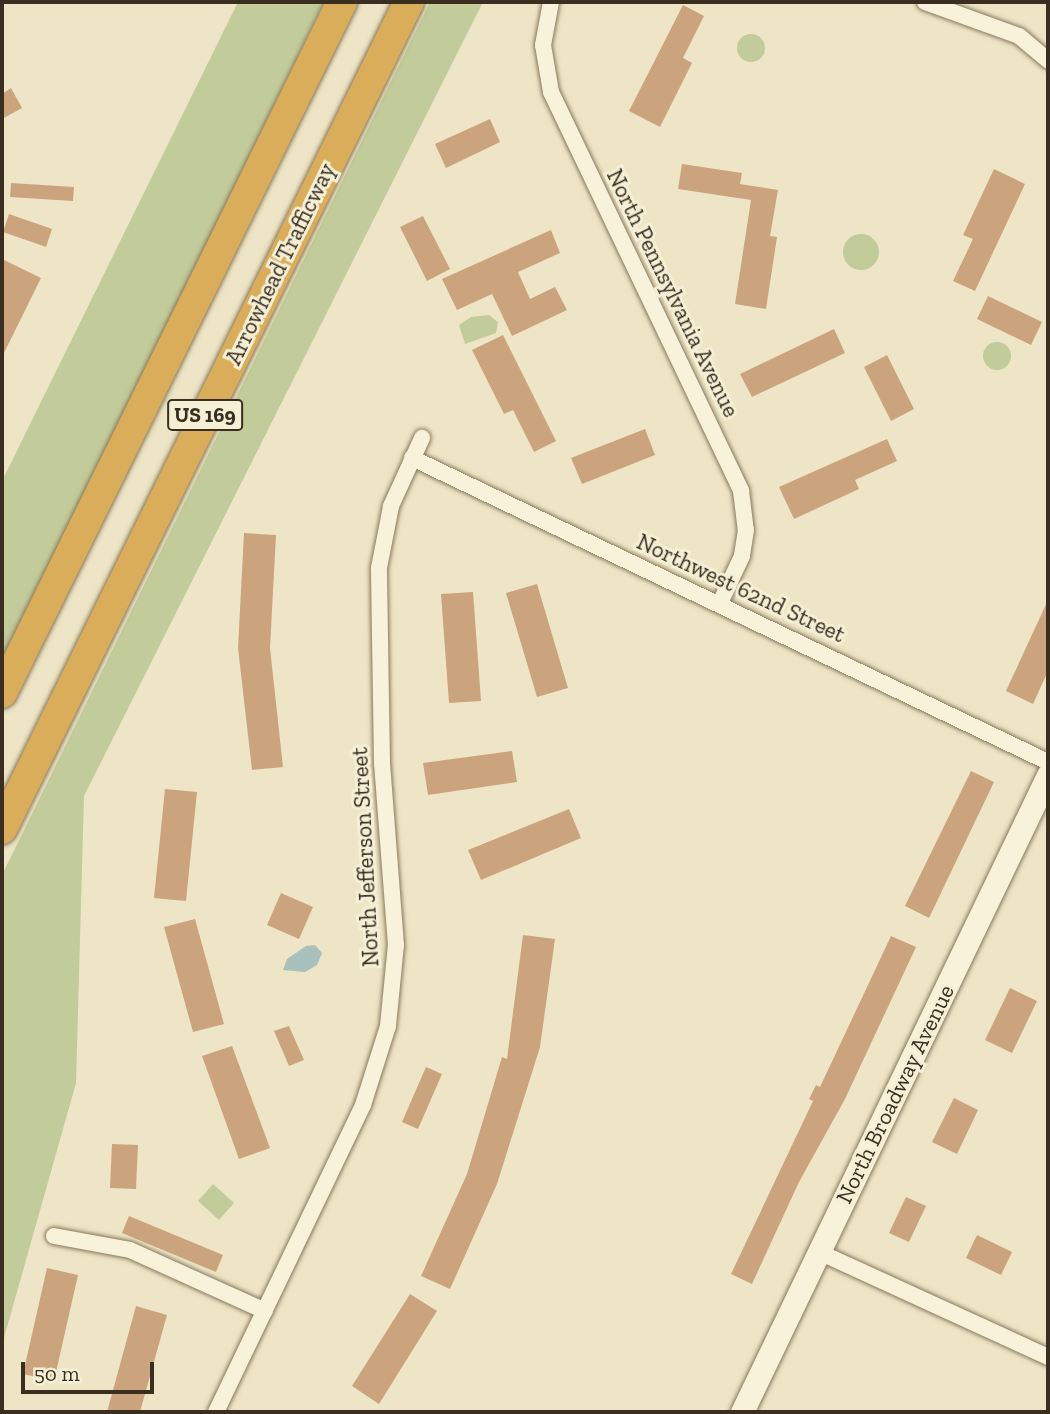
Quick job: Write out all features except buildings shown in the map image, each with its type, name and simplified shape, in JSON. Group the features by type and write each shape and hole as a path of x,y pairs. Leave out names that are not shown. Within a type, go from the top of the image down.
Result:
{"highway":[{"name":"US 169","path":"2,694 342,2"},
{"name":"Arrowhead Trafficway","path":"2,829 409,2"}],"street":[{"name":"North Pennsylvania Avenue","path":"551,2 543,45 551,92 741,491 746,530 742,556 720,603"},
{"path":"925,2 1019,36 1048,60"},
{"name":"North Jefferson Street","path":"216,1412 363,1105 388,1027 396,945 382,764 377,599 383,537 422,438"},
{"name":"Northwest 62nd Street","path":"412,458 1048,762"},
{"name":"North Broadway Avenue","path":"742,1412 1048,775"},
{"path":"54,1236 130,1250 265,1311"},
{"path":"819,1252 1048,1357"}],"green space":[{"path":"238,2 324,2 2,665 2,481"},
{"path":"430,2 483,2 84,796 76,1083 2,1345 2,875"},
{"path":"751,34 761,38 765,48 761,58 751,62 741,58 737,48 741,38"},
{"path":"861,234 874,239 879,252 874,265 861,270 848,265 843,252 848,239"},
{"path":"489,315 498,322 496,333 465,344 459,325 471,317"},
{"path":"997,342 1007,346 1011,356 1007,366 997,370 987,366 983,356 987,346"},
{"path":"213,1184 234,1203 219,1220 198,1201"}],"water":[{"path":"315,945 322,953 317,965 305,972 283,970 287,959 306,946"}]}
